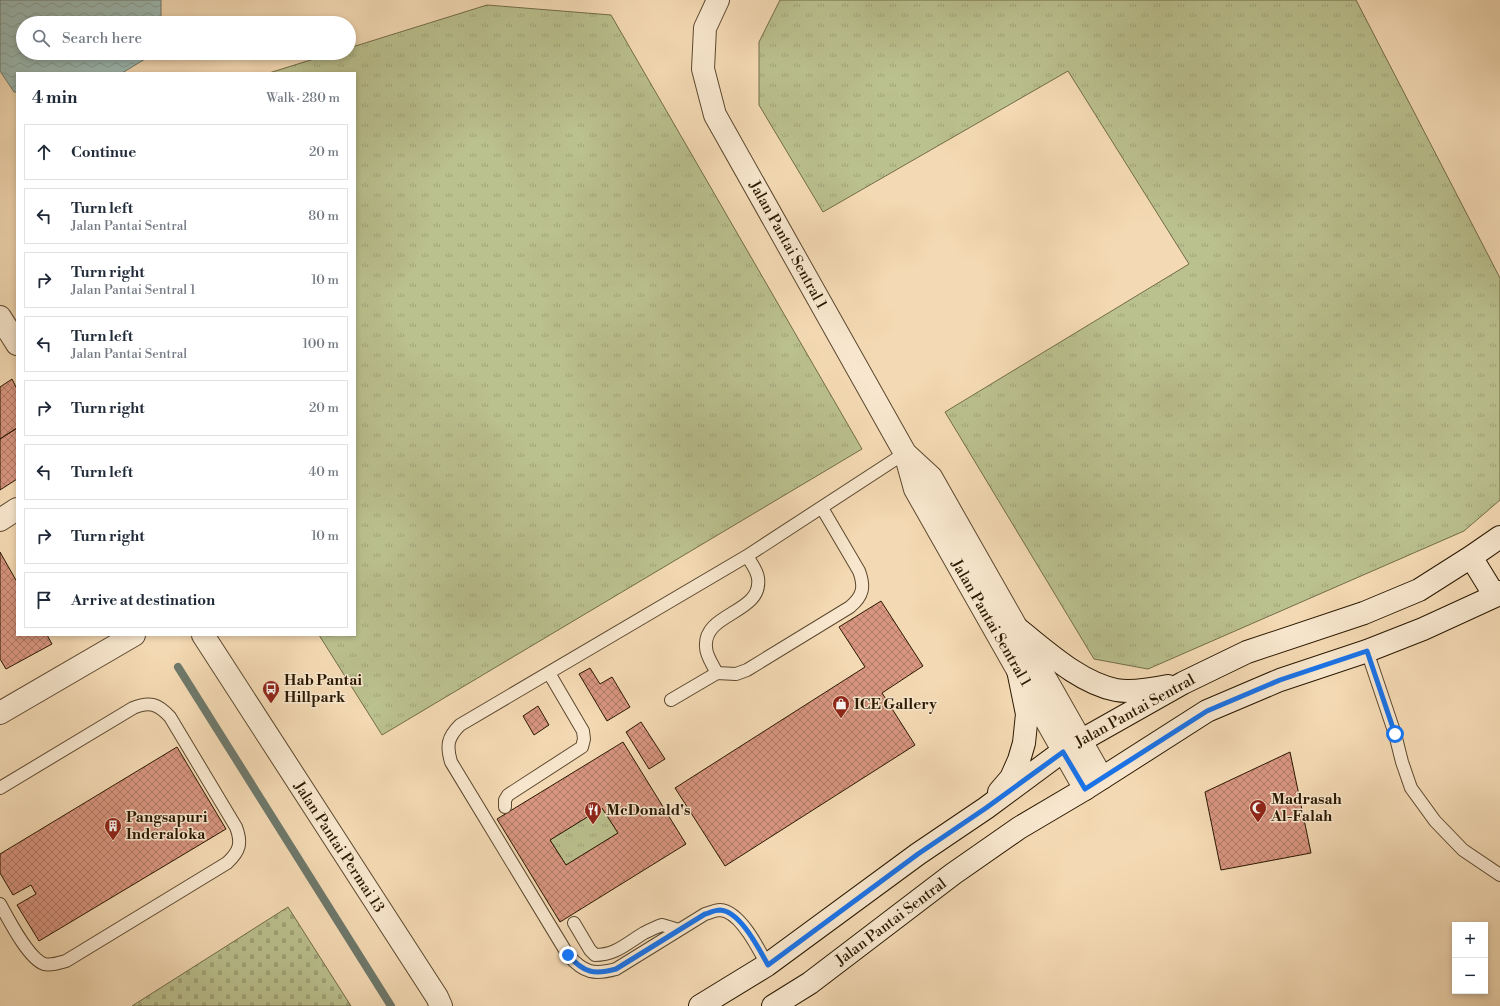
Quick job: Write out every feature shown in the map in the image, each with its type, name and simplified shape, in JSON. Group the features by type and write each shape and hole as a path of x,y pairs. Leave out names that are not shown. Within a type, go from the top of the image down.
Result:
{"main road":[{"name":"Jalan Pantai Sentral 1","path":"718,0 705,28 703,69 715,115 905,453 915,489 1063,752 1094,783"},
{"path":"0,317 16,342"},
{"name":"Jalan Pantai Sentral 1","path":"905,453 931,476 1082,740 1094,783"},
{"path":"0,520 16,510"},
{"name":"Jalan Pantai Sentral","path":"700,1006 768,965 918,854 1082,740 1183,683 1247,652 1364,613 1419,590 1500,537"},
{"path":"1471,557 1497,594"},
{"name":"Jalan Pantai Sentral","path":"772,1006 810,983 953,874 1018,828 1094,783 1207,711 1280,680 1367,651 1423,629 1497,594"},
{"path":"1018,629 1058,661 1089,680 1117,691 1147,690 1183,683"},
{"path":"0,713 132,636"},
{"name":"Jalan Pantai Permai 13","path":"204,636 443,1003"},
{"path":"986,808 1011,778 1019,760 1024,743 1027,714 1018,670"}],"lane":[{"path":"768,965 744,927 731,913 720,910 705,914 616,969 603,972 590,972 577,965 564,948 451,762 448,752 448,742 452,732 460,726 747,556 905,453"},
{"path":"671,700 717,673 736,674 747,670 858,601 862,591 862,581 859,571 822,508"},
{"path":"717,673 709,658 706,648 706,638 710,629 718,622 753,598 757,589 758,578 747,556"},
{"path":"1367,651 1395,734 1402,762 1411,788 1435,821 1463,850 1500,875"},
{"path":"505,808 505,800 508,795 582,747 584,739 583,731 549,673"},
{"path":"0,788 133,708 143,704 153,704 162,709 170,717 236,827 240,837 239,847 235,856 227,863 72,957 56,964 45,964 36,959 29,952 0,904"},
{"path":"574,923 590,950 595,955 605,955 619,950 645,932 662,925 679,930"}],"green space":[{"path":"780,0 1356,0 1500,278 1500,500 1464,531 1148,669 1094,659 945,412 1189,264 1068,71 823,212 759,105 759,42"},
{"path":"487,5 611,15 862,449 382,735 320,636 356,636 356,72 272,72 311,60 356,60 356,46"},
{"path":"602,808 618,833 566,865 550,840"},
{"path":"288,907 351,1006 132,1006"}],"water":[{"path":"0,0 161,0 161,16 16,16 16,60 143,60 124,72 16,72 16,92 14,92 0,71"}],"building":[{"path":"12,379 16,387 16,429 0,439 0,387"},
{"path":"16,429 16,480 0,490 0,439"},
{"path":"0,552 16,580 16,636 48,636 52,644 6,669 0,659"},
{"name":"ICE Gallery","path":"881,601 923,666 882,693 915,745 725,866 675,788 865,667 839,627"},
{"path":"590,668 600,684 612,677 630,707 607,721 579,674"},
{"path":"538,706 549,725 534,735 523,716"},
{"path":"641,722 665,759 649,769 626,732"},
{"path":"623,742 686,844 560,922 497,819","holes":["602,808 618,833 566,865 550,840"]},
{"name":"Pangsapuri Inderaloka","path":"177,747 226,829 39,941 17,905 36,894 31,885 13,895 0,873 0,854"},
{"name":"Madrasah Al-Falah","path":"1290,752 1311,853 1221,870 1205,792"}],"waterway":[{"path":"178,667 391,1006"}],"place":[{"name":"Hab Pantai Hillpark","path":"271,704"},
{"name":"ICE Gallery","path":"841,719"},
{"name":"Madrasah Al-Falah","path":"1258,823"},
{"name":"McDonald's","path":"593,825"},
{"name":"Pangsapuri Inderaloka","path":"113,841"}],"route":[{"path":"568,955 577,965 590,972 603,972 616,969 705,914 720,910 731,913 744,927 768,965 918,854 986,808 1063,752 1085,789 1207,711 1280,680 1367,651 1395,734"}]}
